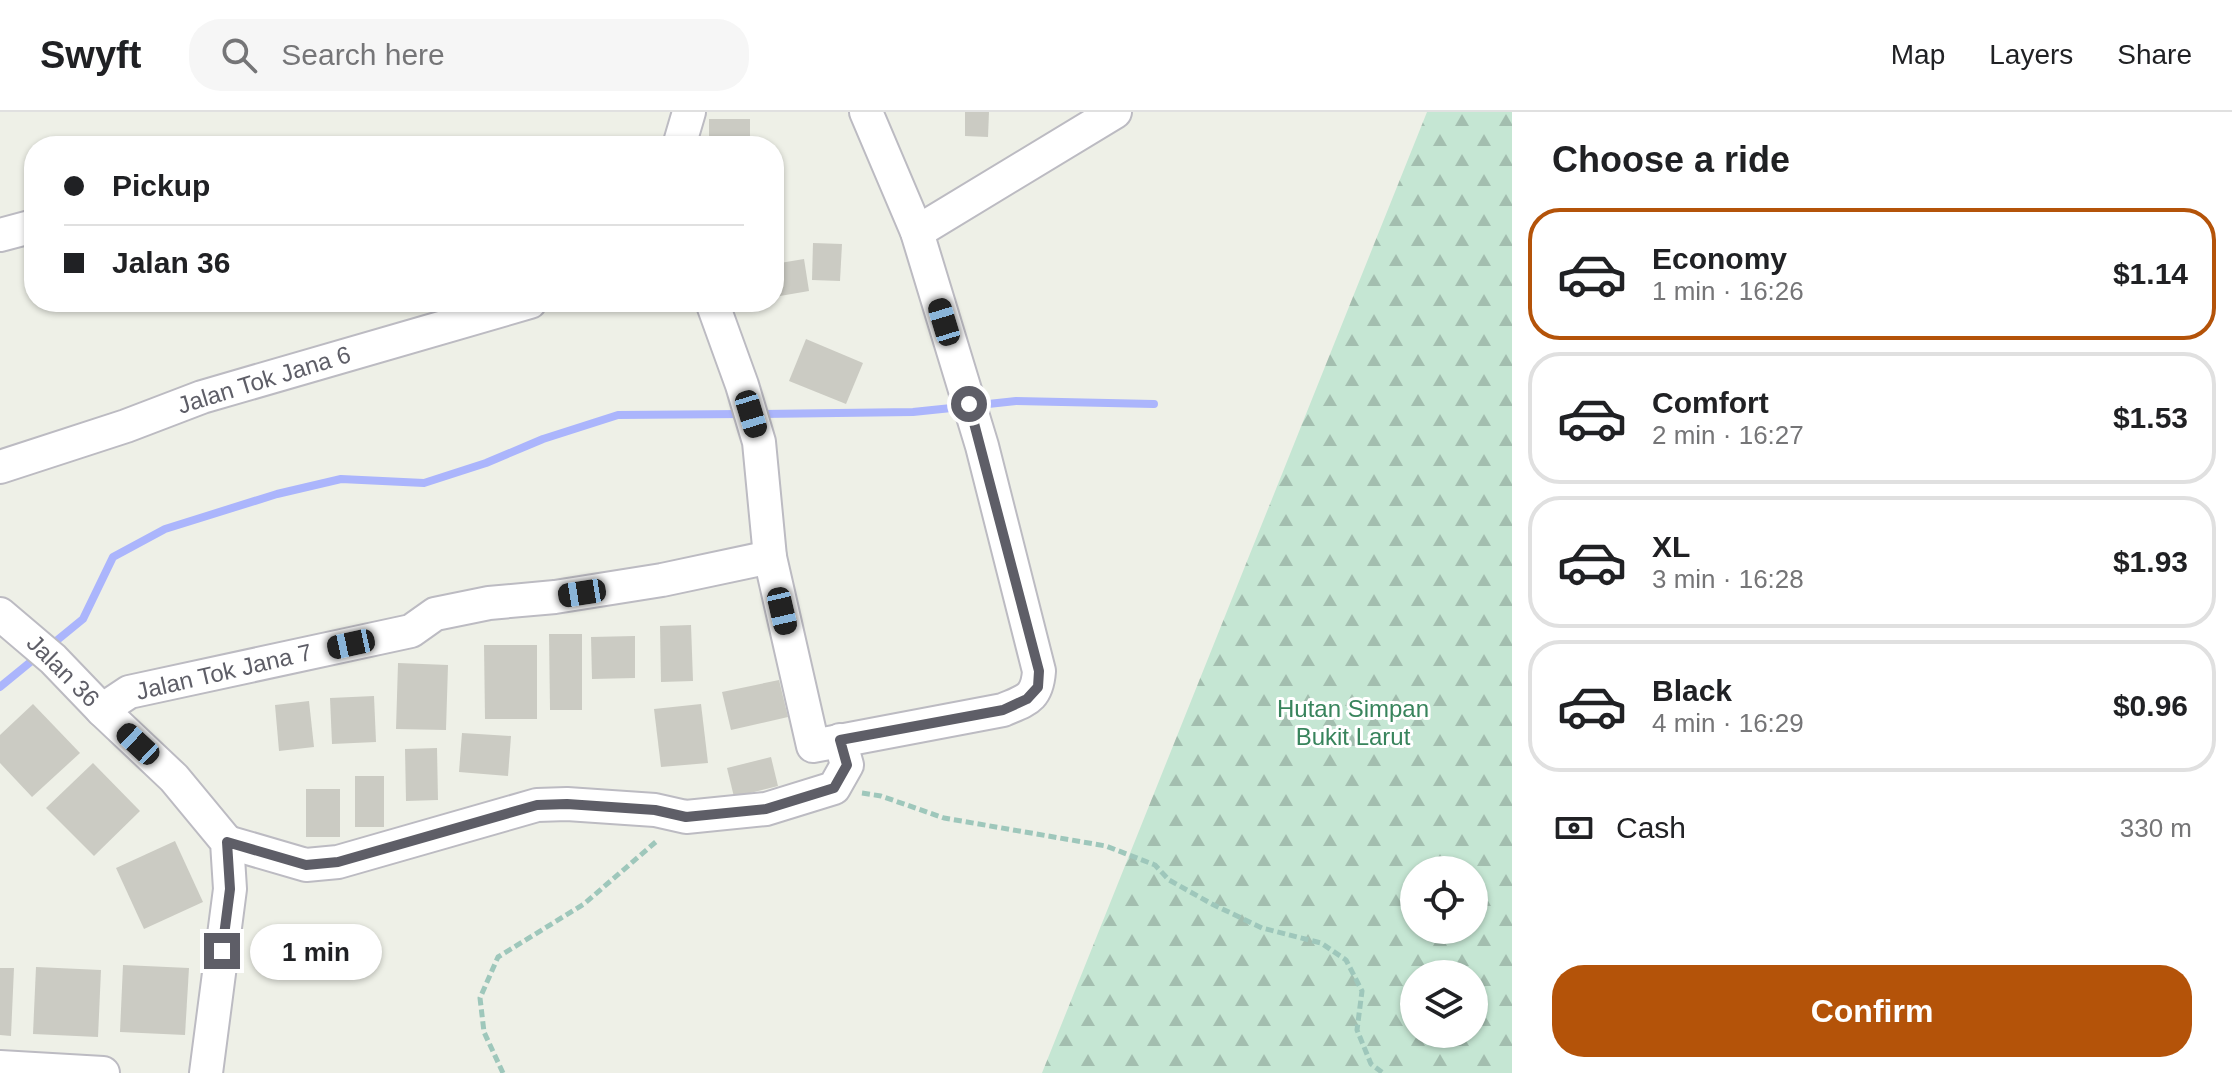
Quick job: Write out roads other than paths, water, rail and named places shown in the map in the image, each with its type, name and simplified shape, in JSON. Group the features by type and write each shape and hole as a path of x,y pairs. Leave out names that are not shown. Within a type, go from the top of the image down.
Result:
{"street":[{"path":"681,136 689,112"},
{"path":"716,312 759,442 770,557 813,746 1003,710 1027,699 1038,687 1039,671 982,446 917,232 866,112"},
{"path":"917,232 1115,112"},
{"path":"0,235 24,229"},
{"name":"Jalan Tok Jana 6","path":"0,467 126,426 202,397 495,312"},
{"name":"Jalan Tok Jana 7","path":"102,710 129,692 411,631 435,614 489,603 555,597 662,580 770,557"},
{"name":"Jalan 36","path":"5,617 53,659 174,778 227,842"},
{"path":"206,1073 230,889 227,842 306,865 338,862 537,805 655,810 686,817 766,809 834,788 847,765 840,740"},
{"path":"0,1067 103,1073"}],"waterway":[{"path":"979,405 1016,401 1154,404"},
{"path":"759,414 913,412 961,407"},
{"path":"50,646 83,619 113,557 165,529 277,494 341,479 424,483 618,415 742,414"},
{"path":"0,687 39,655"}],"park label":[{"name":"Hutan Simpan Bukit Larut","path":"1353,723"}]}
